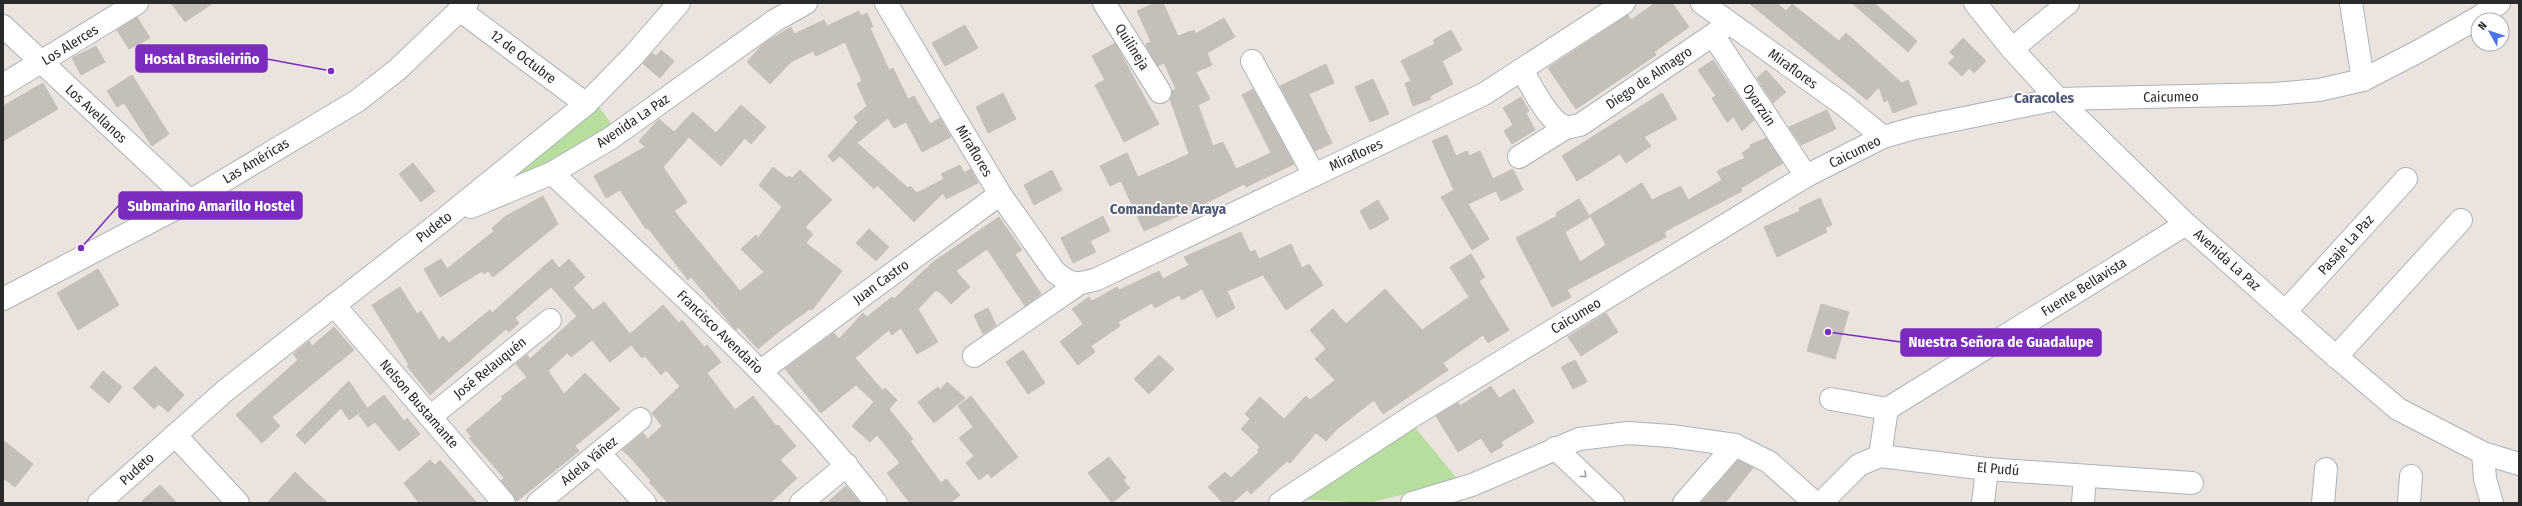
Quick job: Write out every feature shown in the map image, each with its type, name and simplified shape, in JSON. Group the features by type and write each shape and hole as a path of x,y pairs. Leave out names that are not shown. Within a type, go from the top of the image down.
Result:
{"street":[{"name":"Los Alerces","path":"3,85 42,63 136,3"},
{"name":"Pudeto","path":"109,500 175,435 226,390 448,216 586,104 633,56 679,3"},
{"name":"Avenida La Paz","path":"448,216 552,173 610,138 774,21 806,3"},
{"name":"Miraflores","path":"886,3 1000,194 1054,272 1065,281 1077,285"},
{"name":"Quilineja","path":"1104,3 1160,92"},
{"name":"Miraflores","path":"974,356 1077,285 1097,279 1484,94 1624,3"},
{"name":"Miraflores","path":"1702,3 1721,29 1844,105 1883,137"},
{"name":"Avenida La Paz","path":"1975,3 2012,49 2058,99 2186,224 2336,357 2398,409 2483,453 2519,464"},
{"path":"2012,49 2068,3"},
{"path":"2351,3 2363,80"},
{"name":"Caicumeo","path":"1280,503 1414,415 1806,176 1883,137 1915,128 2058,99 2274,94 2319,90 2363,80 2420,51 2478,10 2499,3"},
{"name":"12 de Octubre","path":"464,7 586,104"},
{"name":"Las Américas","path":"3,299 190,201 357,101 397,70 464,7"},
{"name":"Los Avellanos","path":"3,26 190,201"},
{"name":"Diego de Almagro","path":"1520,157 1567,127 1580,125 1721,29"},
{"name":"Oyarzún","path":"1721,29 1806,176"},
{"path":"1252,61 1314,175"},
{"path":"1522,70 1545,109 1567,127"},
{"name":"Francisco Avendaño","path":"552,173 761,371 847,465 876,503"},
{"name":"Pasaje La Paz","path":"2285,312 2406,179"},
{"name":"Juan Castro","path":"761,371 1000,194"},
{"path":"2336,357 2461,220"},
{"name":"Fuente Bellavista","path":"1887,409 2186,224"},
{"name":"Nelson Bustamante","path":"334,305 504,503"},
{"name":"José Relauquén","path":"430,417 550,320"},
{"path":"1821,503 1859,465 1880,456 1887,409 1831,399"},
{"name":"Adela Yáñez","path":"538,503 640,419"},
{"path":"1412,503 1456,498 1555,448 1579,439 1628,433 1670,436 1735,445 1769,462 1814,503"},
{"path":"175,435 238,503"},
{"path":"1684,503 1735,445"},
{"path":"1555,448 1613,503"},
{"path":"599,453 645,503"},
{"path":"2483,453 2485,479 2492,503"},
{"name":"El Pudú","path":"1880,456 1987,469 2192,483"},
{"path":"801,503 847,465"},
{"path":"1983,503 1987,469"},
{"path":"2323,503 2326,469"},
{"path":"2083,503 2085,476"},
{"path":"2409,503 2411,476"}],"green space":[{"path":"595,101 615,129 474,201"},
{"path":"1413,425 1459,481 1368,503 1296,499"}],"building":[{"path":"171,3 213,3 185,22"},
{"path":"1155,3 1163,3 1178,36 1194,30 1195,34 1224,18 1235,37 1207,53 1212,65 1196,72 1210,99 1198,105 1213,146 1223,142 1236,169 1271,153 1242,95 1253,89 1294,164 1246,187 1244,184 1198,207 1144,231 1121,181 1110,186 1100,166 1127,153 1138,177 1189,154 1170,99 1172,91 1176,89 1164,63 1158,66 1147,48 1146,44 1151,42 1137,11"},
{"path":"1655,3 1672,3 1689,27 1654,52 1656,55 1576,109 1548,68 1628,15 1631,20"},
{"path":"1749,3 1777,3 1786,11 1792,4 1839,41 1846,33 1902,83 1908,80 1917,104 1893,113 1888,100 1884,102 1879,87 1867,100"},
{"path":"1852,3 1874,3 1917,41 1908,52"},
{"path":"859,11 861,16 867,13 873,27 870,28 889,70 893,68 908,99 914,96 930,124 940,118 951,137 922,152 906,122 894,128 888,118 857,143 908,188 910,186 917,193 944,179 941,174 960,165 964,173 971,169 978,183 946,199 943,193 914,222 877,185 874,189 840,156 833,162 828,156 858,122 854,117 867,106 857,84 862,81 845,42 816,56 813,51 791,62 770,84 747,62 763,44 791,27 794,34 824,20 827,26"},
{"path":"137,17 150,38 129,49 117,30"},
{"path":"965,25 978,48 945,66 932,43"},
{"path":"1451,30 1462,50 1442,61 1453,84 1430,96 1431,99 1413,106 1405,83 1411,81 1401,61 1435,44 1433,40"},
{"path":"1963,38 1986,61 1974,73 1969,68 1962,76 1948,63 1955,57 1950,52"},
{"path":"1115,43 1159,124 1124,142 1095,85 1105,80 1092,56"},
{"path":"96,46 105,62 81,75 72,58"},
{"path":"661,50 674,61 660,78 643,64 652,53 656,56"},
{"path":"1713,60 1754,120 1742,131 1734,117 1727,122 1712,98 1716,96 1698,70"},
{"path":"1326,64 1334,83 1309,94 1332,143 1315,151 1280,86"},
{"path":"1766,70 1786,92 1773,103 1757,78"},
{"path":"132,75 169,134 152,146 124,103 117,107 107,91"},
{"path":"1373,79 1389,114 1370,122 1355,87"},
{"path":"43,83 58,109 3,141 3,106"},
{"path":"1003,93 1016,119 988,133 976,107"},
{"path":"1662,93 1677,119 1644,137 1651,146 1626,163 1620,154 1577,181 1562,156"},
{"path":"1521,97 1529,111 1526,113 1535,130 1512,144 1504,131 1513,125 1503,108"},
{"path":"741,105 766,127 751,144 745,138 721,166 689,137 663,167 687,202 674,211 740,291 764,272 741,249 756,235 758,238 782,207 759,185 773,167 787,178 789,176 792,178 800,170 832,200 805,227 813,234 806,243 842,271 812,310 810,309 782,329 758,349 738,327 736,330 691,277 688,280 648,228 646,229 620,190 606,198 594,176 645,147 639,141 659,119 674,132 693,112 716,133"},
{"path":"1827,110 1836,129 1801,145 1789,127"},
{"path":"1447,135 1456,156 1467,151 1469,156 1480,151 1493,179 1513,169 1523,190 1501,201 1496,191 1468,204 1489,239 1472,250 1441,197 1454,190 1432,141"},
{"path":"1766,138 1783,163 1741,188 1742,191 1664,232 1666,237 1567,290 1571,297 1552,307 1516,238 1557,216 1556,213 1579,199 1590,217 1565,232 1580,262 1606,245 1590,215 1642,183 1652,200 1681,186 1688,200 1722,180 1717,171 1745,158 1742,153 1751,147 1750,145"},
{"path":"413,163 435,191 421,202 399,174"},
{"path":"1052,170 1062,190 1034,205 1024,185"},
{"path":"543,196 558,224 493,277 488,271 484,274 482,271 440,297 424,269 441,259 447,269 494,231 492,228 506,216"},
{"path":"1820,198 1832,225 1825,228 1827,232 1777,257 1764,227 1800,211 1799,208"},
{"path":"1378,200 1389,219 1370,230 1360,211"},
{"path":"1103,216 1110,231 1090,241 1096,252 1073,263 1061,238"},
{"path":"999,217 1022,250 1015,254 1041,294 1025,306 987,249 956,271 970,287 951,304 939,291 935,291 918,309 938,342 917,354 901,328 892,335 889,330 855,358 883,391 885,388 897,400 889,409 913,439 910,441 941,483 946,479 960,495 950,503 910,503 887,473 900,463 877,435 870,442 852,426 874,402 856,385 821,413 785,369 834,333 839,339 863,313 867,317 892,297 894,299 933,262"},
{"path":"869,229 889,247 876,261 856,243"},
{"path":"1241,232 1250,252 1255,250 1259,259 1291,244 1302,268 1309,264 1323,285 1286,310 1263,275 1227,291 1235,308 1217,318 1202,289 1182,300 1179,295 1155,308 1152,303 1118,322 1120,326 1091,346 1095,352 1078,365 1060,342 1083,324 1072,309 1089,297 1092,301 1117,287 1119,290 1159,271 1163,279 1189,265 1184,257"},
{"path":"1471,254 1485,277 1479,281 1509,330 1488,343 1483,335 1443,363 1448,370 1383,414 1374,400 1337,429 1326,441 1316,433 1290,463 1287,461 1251,494 1247,490 1232,503 1223,503 1208,487 1225,472 1231,478 1259,452 1257,450 1260,447 1241,429 1250,419 1245,414 1260,397 1284,419 1306,396 1310,400 1335,380 1315,359 1326,349 1310,330 1333,309 1346,324 1385,289 1422,330 1469,297 1450,267"},
{"path":"552,259 559,268 569,259 585,277 573,288 593,310 604,302 630,334 663,305 679,323 682,320 704,347 707,345 721,362 707,373 735,410 753,396 776,426 778,425 796,446 780,460 797,478 770,503 668,503 649,482 651,481 622,450 643,433 648,439 662,426 652,413 680,386 666,370 661,375 645,356 642,358 631,345 610,362 592,340 571,357 567,353 548,371 564,394 585,373 620,409 575,446 579,451 517,501 501,481 504,478 469,438 472,437 466,430 503,399 501,397 527,377 516,364 527,355 530,359 577,316 551,287 515,318 519,323 509,332 506,329 430,395 407,366 409,365 372,305 400,287 417,314 421,311 439,340 443,336 449,343 490,310 492,313"},
{"path":"98,269 119,305 78,330 57,293"},
{"path":"1821,304 1849,312 1835,359 1807,351"},
{"path":"988,308 996,325 983,334 974,315"},
{"path":"1606,313 1618,332 1581,356 1568,337"},
{"path":"334,327 354,350 272,417 280,426 262,443 236,415 298,360 293,354 309,341 312,346"},
{"path":"1023,350 1045,383 1028,394 1006,362"},
{"path":"1159,355 1174,369 1149,394 1134,379"},
{"path":"1575,360 1587,382 1573,389 1561,367"},
{"path":"155,366 184,395 168,412 159,404 154,409 133,388"},
{"path":"103,371 122,387 109,403 90,387"},
{"path":"349,381 367,408 349,420 341,408 305,444 296,435"},
{"path":"947,382 965,398 934,423 918,402 938,387 940,390"},
{"path":"1491,386 1499,398 1514,389 1534,422 1501,442 1503,446 1491,453 1481,438 1458,452 1436,416 1458,403 1460,406"},
{"path":"384,395 404,421 407,418 420,434 399,451 375,422 368,427 359,415"},
{"path":"971,396 1018,457 991,478 988,473 979,480 966,463 974,456 959,438 973,427 958,406"},
{"path":"3,440 33,464 15,487 3,478"},
{"path":"1109,457 1126,478 1123,480 1130,488 1112,503 1088,473"},
{"path":"430,460 435,465 440,460 477,503 419,503 404,483"},
{"path":"1738,460 1753,468 1725,503 1701,503"},
{"path":"295,472 308,485 328,503 267,503"},
{"path":"160,485 177,503 140,503"},
{"path":"846,486 860,503 827,503"}],"place":[{"name":"Hostal Brasileiriño","path":"331,71"},
{"name":"Submarino Amarillo Hostel","path":"81,248"},
{"name":"Nuestra Señora de Guadalupe","path":"1828,332"}],"district":[{"name":"Caracoles","path":"2044,98"},
{"name":"Comandante Araya","path":"1168,209"}]}
